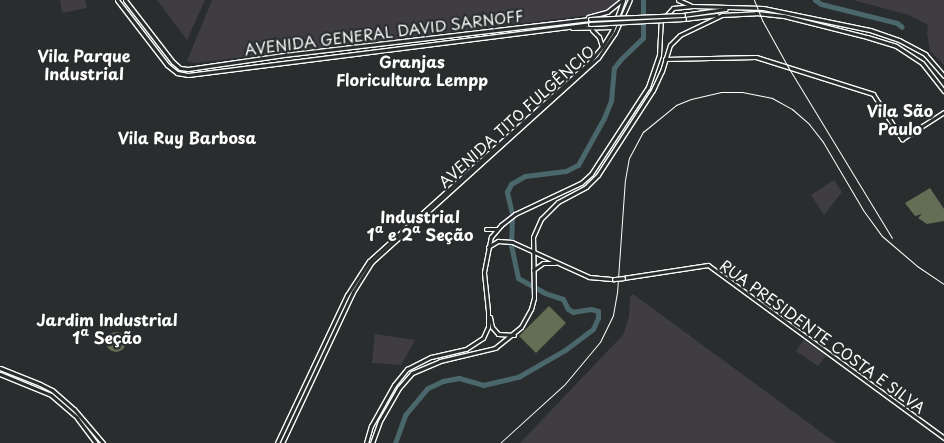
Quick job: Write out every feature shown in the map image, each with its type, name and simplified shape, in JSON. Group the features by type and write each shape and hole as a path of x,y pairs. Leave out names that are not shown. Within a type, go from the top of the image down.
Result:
{"main road":[{"path":"117,0 172,71"},
{"path":"125,0 175,65 172,67 172,71"},
{"path":"579,20 607,12 623,0"},
{"name":"AVENIDA TITO FULGÊNCIO","path":"278,443 347,294 369,261 588,64 602,47 614,27 623,0"},
{"name":"AVENIDA TITO FULGÊNCIO","path":"282,443 353,292 372,262 590,66 607,47 619,26 630,0"},
{"path":"678,0 693,6"},
{"path":"514,335 498,334 494,331 488,311 484,272 491,237 501,225 523,210 581,183 591,174 648,87 659,55 661,22 673,8 693,6 775,10 873,31 895,38 925,54 944,76"},
{"name":"AVENIDA GENERAL DAVID SARNOFF","path":"172,71 181,75 199,74 569,27 684,17 737,8"},
{"name":"AVENIDA GENERAL DAVID SARNOFF","path":"175,65 185,69 590,19 756,13 778,15 882,41"},
{"path":"372,443 380,421 399,388 412,373 440,361 495,348 514,335 526,319 534,298 533,237 541,219 554,205 586,187 598,174 653,90 670,45 680,35 722,15"},
{"path":"590,26 619,26"},
{"path":"590,26 596,32 602,47"},
{"path":"873,31 882,41 904,51 922,63 944,92"},
{"path":"882,41 895,38"},
{"path":"336,50 337,57"},
{"path":"665,59 756,57 873,94 902,139 944,112"},
{"path":"199,74 202,67"},
{"path":"486,229 497,229"},
{"path":"488,247 498,241 491,237"},
{"name":"RUA PRESIDENTE COSTA E SILVA","path":"498,241 512,242 589,277 614,279 708,265 944,438"},
{"path":"533,270 543,263 558,263"},
{"path":"366,443 371,426 400,376 421,361 466,349 477,344 486,332 488,311"},
{"path":"0,368 40,384 56,394 83,418 103,443"},
{"path":"0,374 51,395 77,418 96,443"}],"shaded area":[{"path":"60,0 85,0 87,8 62,13"},
{"path":"157,0 205,0 187,40"},
{"path":"212,0 620,0 599,14 194,63 187,61"},
{"path":"853,0 944,0 944,65 930,51 927,33 928,25 909,15"},
{"path":"834,180 842,192 824,215 811,195"},
{"path":"633,294 836,443 520,443 623,335 629,317 630,297"},
{"path":"375,334 415,340 401,365 372,363"},
{"path":"804,340 826,356 818,366 796,351"}],"green space":[{"path":"930,188 944,209 944,221 927,224 918,218 922,214 915,216 905,203"},
{"path":"549,306 566,323 536,353 519,336"},
{"path":"116,332 123,335 126,342 123,349 116,352 109,349 106,342 109,335"}],"waterway":[{"path":"395,443 405,415 428,388 443,381 459,378 483,385 518,377 565,350 593,329 598,318 598,311 591,309 573,312 568,309 563,299 545,293 518,278 511,245 512,214 507,192 511,184 525,176 566,171 578,165 604,118 611,101 614,68 643,38 643,0"},
{"path":"815,0 821,4 897,23 902,27"}],"railway":[{"path":"754,0 762,20 788,67 892,238"},
{"path":"500,443 564,385 600,342 613,315 617,293 625,180 629,158 643,132 676,105 691,99 721,92 742,92 772,98 792,109 809,124 823,142 863,210 882,236 917,266 944,284"}],"district":[{"name":"Vila Parque Industrial","path":"84,64"},
{"name":"Granjas Floricultura Lempp","path":"412,70"},
{"name":"Vila São Paulo","path":"900,119"},
{"name":"Vila Ruy Barbosa","path":"187,137"},
{"name":"Industrial 1ª e 2ª Seção","path":"420,225"},
{"name":"Jardim Industrial 1ª Seção","path":"107,328"}]}
